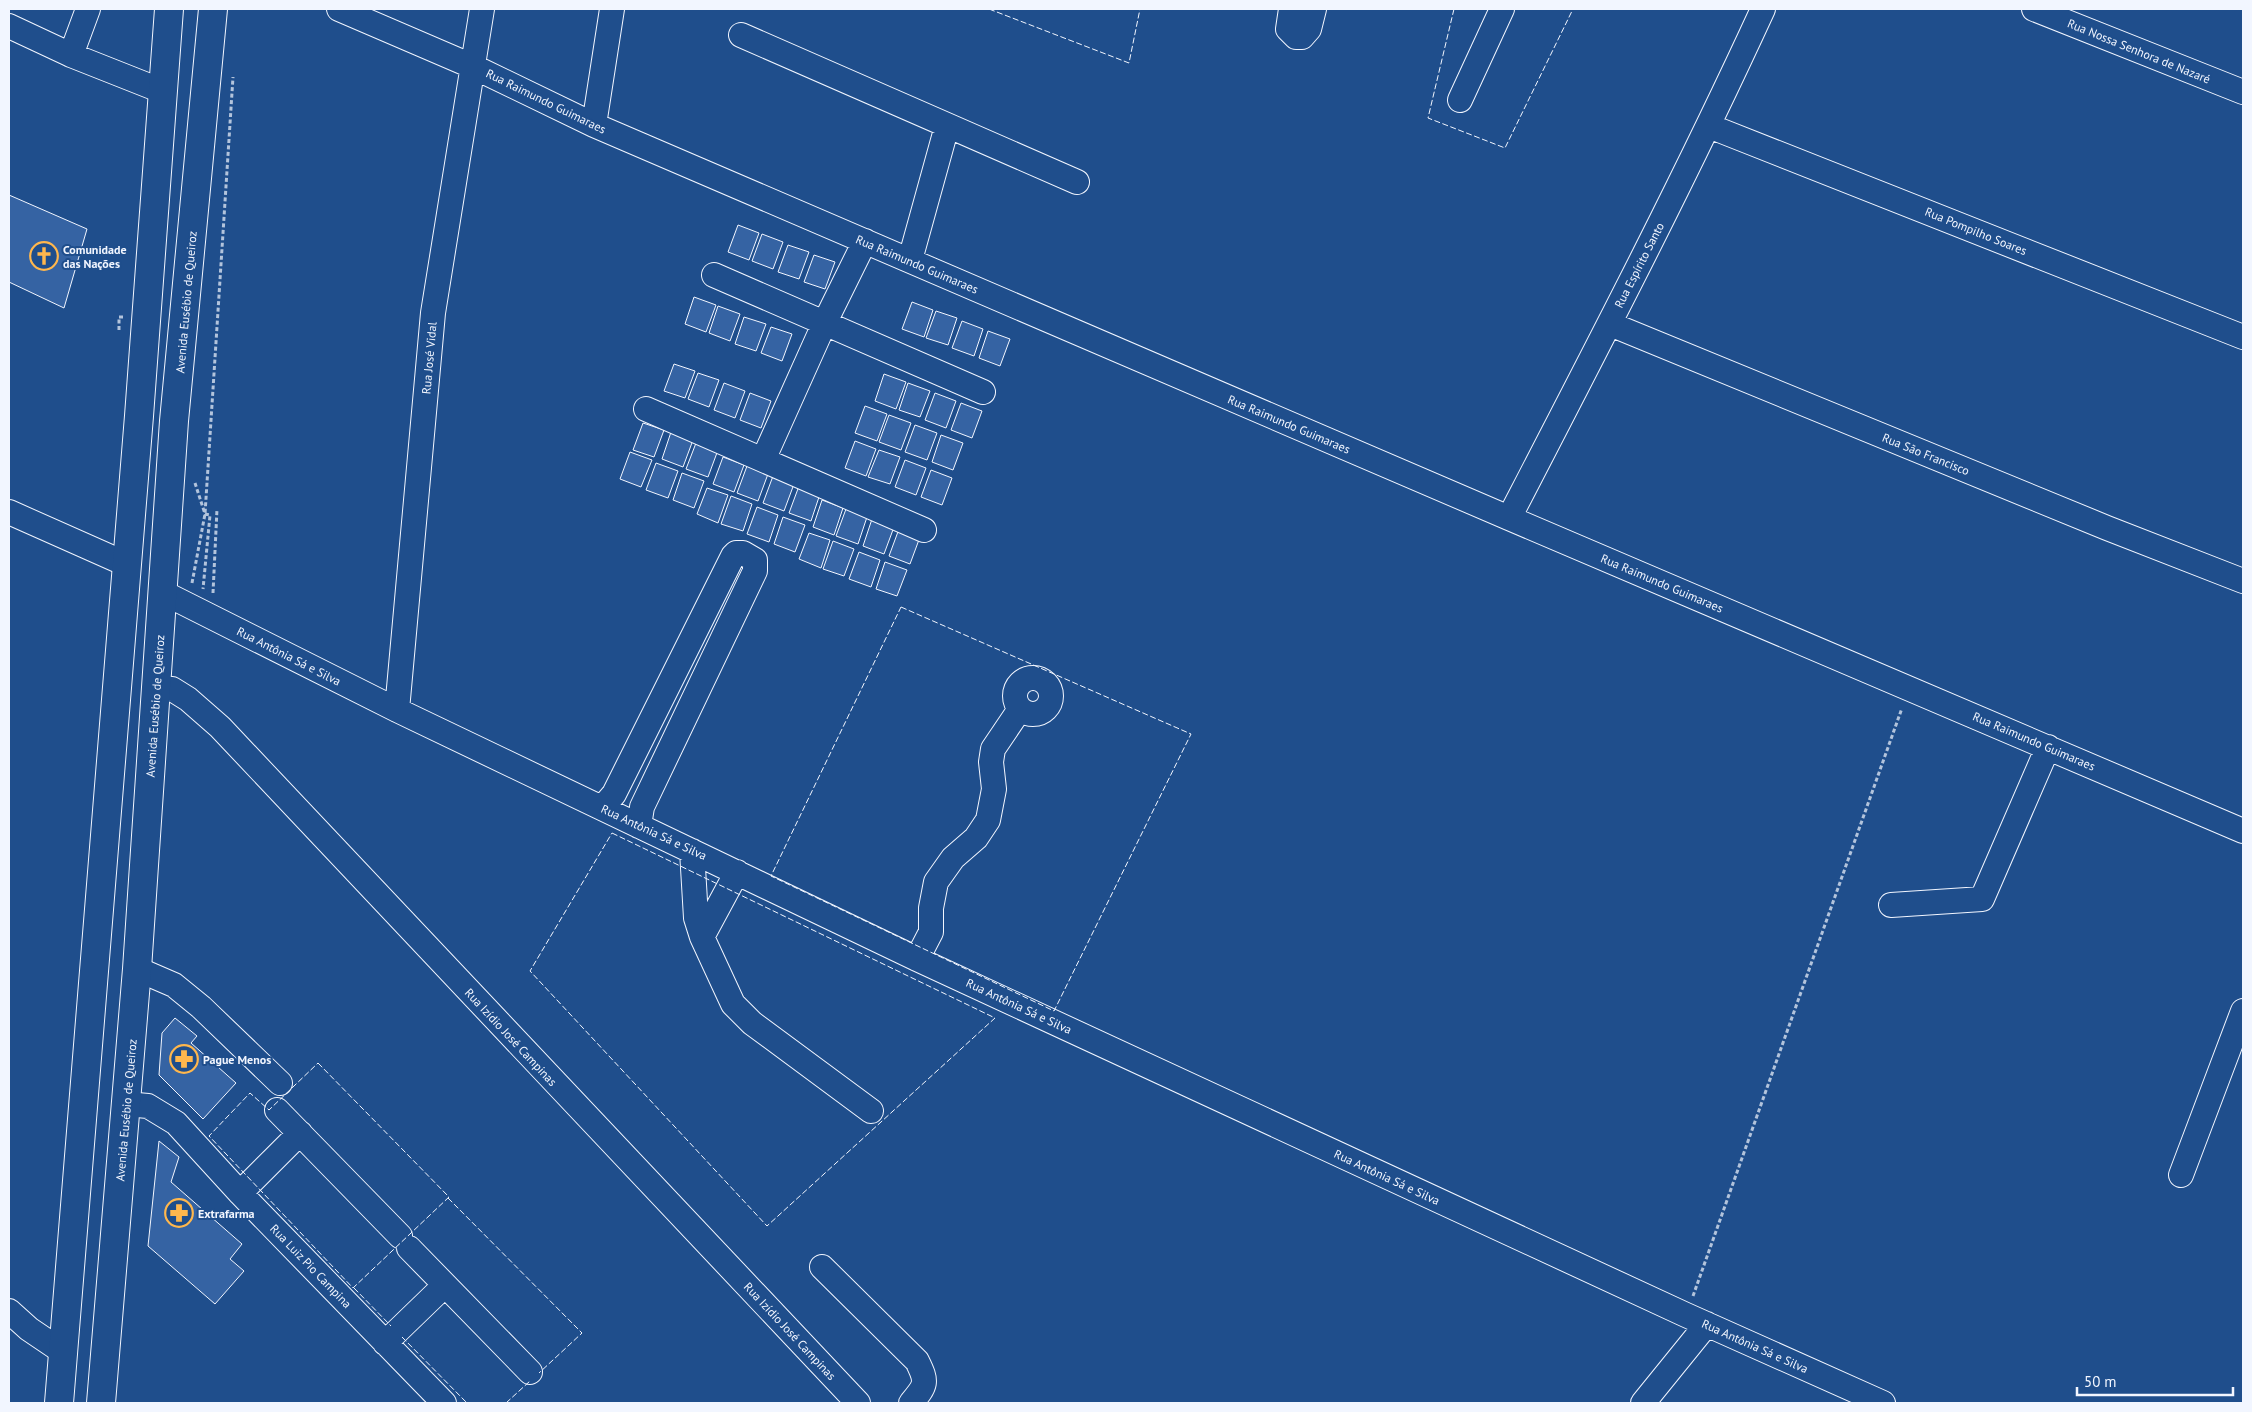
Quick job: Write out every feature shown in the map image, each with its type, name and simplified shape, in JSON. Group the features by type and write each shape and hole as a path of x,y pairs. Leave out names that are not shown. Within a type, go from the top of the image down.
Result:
{"highway":[{"path":"59,1403 168,9"},
{"name":"Avenida Eusébio de Queiroz","path":"101,1403 138,969 174,421 213,9"}],"street":[{"path":"71,55 88,9"},
{"name":"Rua Raimundo Guimaraes","path":"339,9 474,67 594,125 2243,831"},
{"name":"Rua José Vidal","path":"397,710 432,313 474,67 482,9"},
{"path":"594,125 612,9"},
{"path":"1291,9 1288,28 1290,33 1296,37 1302,37 1309,29 1314,9"},
{"path":"1460,100 1502,9"},
{"name":"Rua Espírito Santo","path":"1509,518 1610,324 1709,126 1763,9"},
{"name":"Rua Nossa Senhora de Nazaré","path":"2034,9 2243,92"},
{"path":"9,26 71,55 162,91"},
{"path":"741,35 1077,182"},
{"path":"910,260 947,126"},
{"name":"Rua Pompilho Soares","path":"1709,126 2243,337"},
{"path":"763,460 825,322 865,241"},
{"path":"714,275 982,392"},
{"name":"Rua São Francisco","path":"1610,324 2107,528 2243,581"},
{"path":"646,409 924,530"},
{"path":"9,512 126,564"},
{"path":"602,808 614,794 733,556 736,553 750,555 755,560 755,571 642,807 639,826"},
{"name":"Rua Antônia Sá e Silva","path":"164,593 397,710 917,959 1697,1320 1883,1403"},
{"path":"686,648 712,661"},
{"name":"Rua Izídio José Campinas","path":"155,688 172,689 195,705 220,728 858,1403"},
{"path":"917,959 931,932 931,908 936,882 953,858 976,838 988,820 994,790 991,762 993,749 1020,709"},
{"path":"1891,906 1982,899 2048,747"},
{"path":"636,751 664,763"},
{"path":"692,851 696,918 702,937 734,1004 752,1023 871,1111"},
{"path":"702,937 737,872"},
{"path":"138,969 174,985 280,1083"},
{"path":"2181,1175 2243,1011"},
{"name":"Rua Luiz Pio Campina","path":"126,1104 148,1106 176,1124 240,1193 444,1403"},
{"path":"277,1110 530,1372"},
{"path":"240,1193 300,1133"},
{"path":"822,1267 918,1361 925,1378 924,1384 910,1403"},
{"path":"385,1343 445,1285"},
{"path":"9,1311 29,1329 63,1352"},
{"path":"1643,1403 1697,1320"}],"path":[{"path":"213,600 217,509"},
{"path":"202,598 210,515 206,514"},
{"path":"1697,1320 1910,687"}],"building":[{"name":"Comunidade das Nações","path":"9,195 87,229 64,308 9,282"},
{"path":"738,225 759,233 749,260 728,252"},
{"path":"762,234 783,242 773,269 752,261"},
{"path":"788,245 809,252 799,279 778,272"},
{"path":"814,255 835,262 825,289 804,282"},
{"path":"694,297 716,305 706,332 685,324"},
{"path":"912,302 933,310 924,337 902,329"},
{"path":"718,306 740,314 730,341 709,333"},
{"path":"936,311 957,318 948,345 926,338"},
{"path":"744,317 766,324 756,351 735,344"},
{"path":"962,321 983,329 974,356 952,348"},
{"path":"771,327 792,334 782,361 761,353"},
{"path":"988,331 1010,339 1000,366 979,358"},
{"path":"674,364 695,371 685,398 664,391"},
{"path":"698,373 719,380 709,407 688,399"},
{"path":"884,374 906,382 896,409 875,401"},
{"path":"724,383 745,391 735,418 714,410"},
{"path":"908,383 930,391 920,417 899,410"},
{"path":"750,393 771,401 761,428 740,420"},
{"path":"935,393 956,401 946,428 925,420"},
{"path":"961,403 982,411 972,438 951,430"},
{"path":"865,406 887,414 877,441 855,433"},
{"path":"889,415 911,423 901,450 879,442"},
{"path":"643,423 664,430 654,457 633,450"},
{"path":"915,425 937,433 927,460 905,452"},
{"path":"671,432 693,440 683,467 662,459"},
{"path":"941,435 963,443 953,470 932,462"},
{"path":"855,441 876,449 866,476 845,468"},
{"path":"696,443 718,450 708,477 686,469"},
{"path":"879,450 900,457 890,484 868,477"},
{"path":"630,452 652,460 641,487 620,479"},
{"path":"723,457 744,465 734,492 713,484"},
{"path":"905,460 926,468 916,495 895,487"},
{"path":"656,463 678,471 668,498 646,490"},
{"path":"747,466 768,474 758,501 737,493"},
{"path":"931,470 952,478 942,505 921,497"},
{"path":"682,473 704,481 694,508 673,500"},
{"path":"773,476 794,484 784,511 763,503"},
{"path":"799,486 820,494 811,521 789,513"},
{"path":"707,488 728,495 718,523 697,514"},
{"path":"731,496 752,504 743,531 721,524"},
{"path":"822,500 843,508 834,535 813,527"},
{"path":"757,507 778,515 769,542 747,534"},
{"path":"846,509 867,517 858,544 836,536"},
{"path":"783,517 805,525 795,552 774,544"},
{"path":"872,519 894,527 884,554 863,546"},
{"path":"899,529 920,537 910,564 889,556"},
{"path":"809,533 830,540 821,568 799,559"},
{"path":"833,541 854,549 844,576 823,569"},
{"path":"859,552 880,560 871,587 849,579"},
{"path":"885,562 907,570 897,596 876,589"},
{"name":"Pague Menos","path":"175,1018 197,1036 191,1043 236,1083 203,1119 159,1075 162,1033"},
{"name":"Extrafarma","path":"159,1141 179,1157 171,1182 242,1244 230,1259 244,1271 215,1304 148,1246"}],"fence":[{"path":"989,9 1129,63 1140,9"},
{"path":"1454,9 1428,118 1505,148 1573,9"},
{"path":"901,607 1191,734 1054,1011 771,876 901,607"},
{"path":"612,833 995,1018 767,1226 530,971 612,833"},
{"path":"318,1063 449,1197 353,1288 209,1136 250,1093 269,1110 318,1063"},
{"path":"448,1198 582,1333 539,1373"},
{"path":"354,1288 391,1326"},
{"path":"402,1337 467,1403"},
{"path":"506,1403 530,1381"}],"place":[{"name":"Comunidade das Nações","path":"44,256"},
{"name":"Pague Menos","path":"184,1059"},
{"name":"Extrafarma","path":"179,1213"}]}
